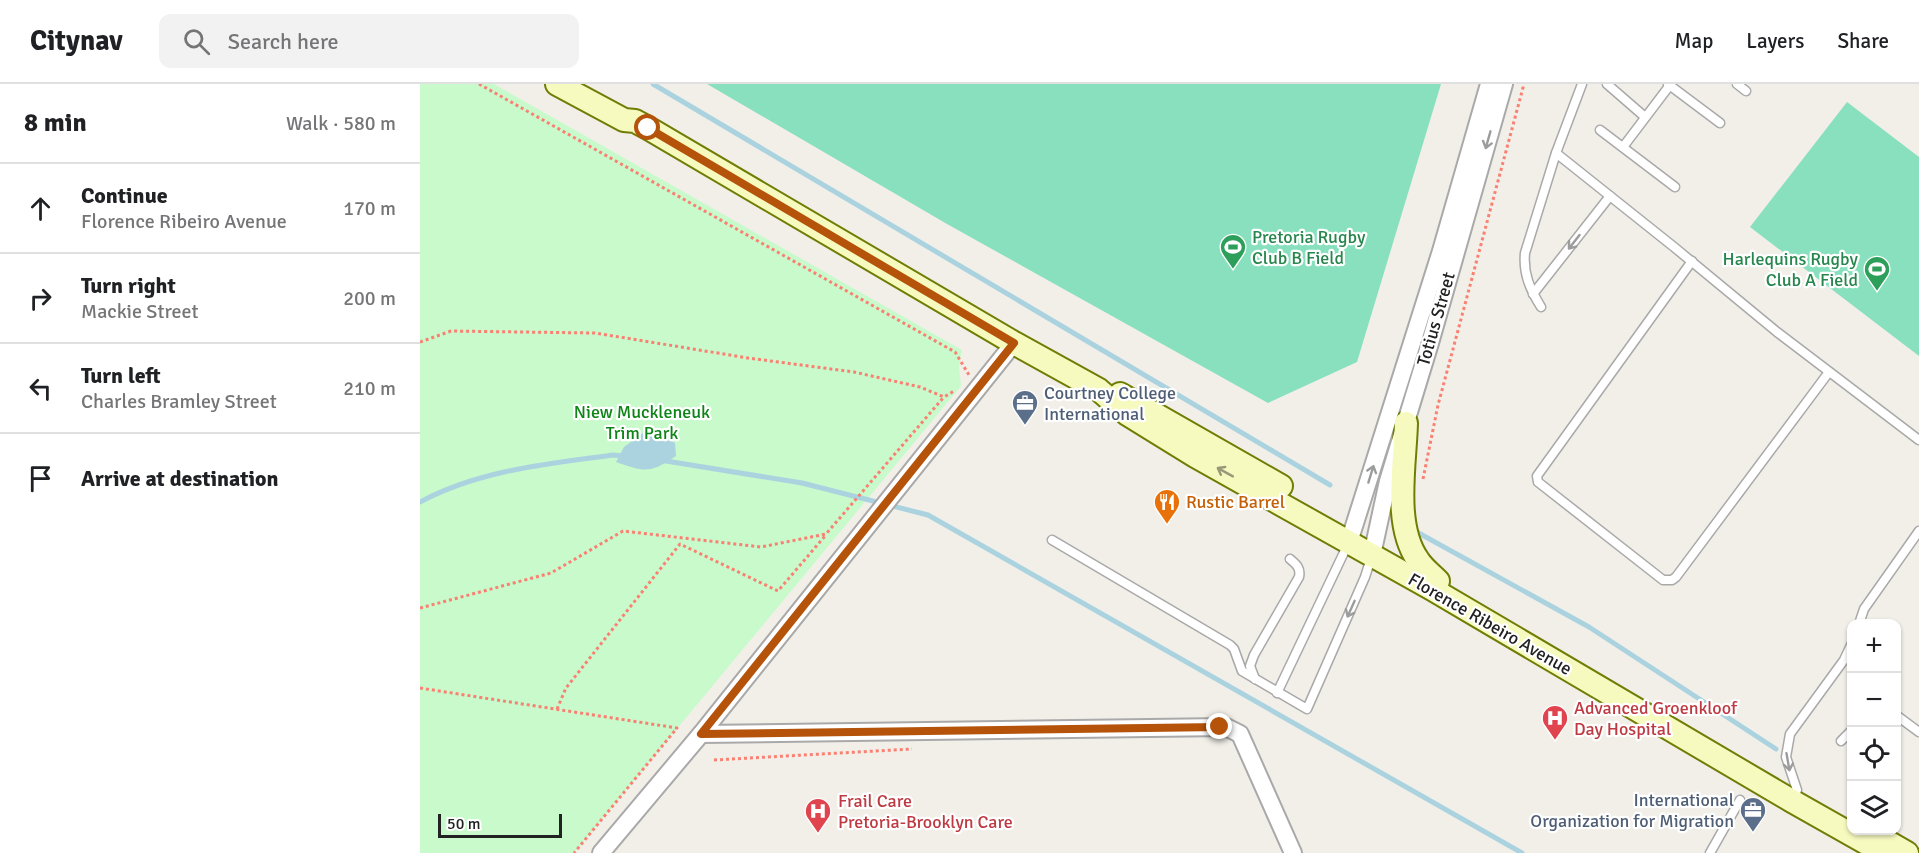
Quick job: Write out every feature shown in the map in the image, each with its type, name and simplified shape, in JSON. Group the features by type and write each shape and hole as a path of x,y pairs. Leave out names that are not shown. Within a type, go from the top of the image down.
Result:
{"main road":[{"name":"Florence Ribeiro Avenue","path":"557,84 624,120 635,121"},
{"name":"Florence Ribeiro Avenue","path":"585,84 628,113 635,121 1014,343 1099,390 1119,393 1137,402 1352,536 1438,580 1597,670 1847,819"},
{"path":"1406,423 1401,485 1403,518 1414,554 1425,569 1438,580"},
{"name":"Florence Ribeiro Avenue","path":"1374,548 1792,801 1884,853"},
{"path":"1875,835 1907,853"}],"street":[{"name":"Totius Street","path":"1352,536 1442,251 1489,84"},
{"name":"Totius Street","path":"1374,548 1388,481 1504,84"},
{"path":"601,853 701,734 1014,343"},
{"path":"701,734 1220,727 1232,729 1240,734 1293,853"}],"lane":[{"path":"1541,307 1533,294 1523,268 1525,253 1556,153 1582,84"},
{"path":"1607,84 1645,117"},
{"path":"1737,84 1746,91"},
{"path":"1623,147 1669,85 1720,123"},
{"path":"1600,130 1675,187"},
{"path":"1556,153 1777,332 1919,440"},
{"path":"1533,294 1610,196"},
{"path":"1692,261 1537,476 1538,482 1664,580 1672,580 1829,372"},
{"path":"1861,619 1864,609 1919,531"},
{"path":"1277,693 1352,536"},
{"path":"1052,540 1230,645 1234,649 1242,671 1307,709 1365,577 1374,548"},
{"path":"1255,680 1250,666 1254,655 1299,577 1300,572 1290,559"},
{"path":"1797,790 1786,757 1790,734 1847,653"},
{"path":"1901,719 1919,732"},
{"path":"1841,741 1847,734"},
{"path":"1710,853 1740,800"}],"path":[{"path":"479,84 955,352 972,380"},
{"path":"1423,481 1438,405 1524,84"},
{"path":"420,342 451,331 595,333 748,358 854,372 920,387 951,400"},
{"path":"557,709 566,688 680,544 778,591 944,397 963,386"},
{"path":"420,608 551,573 623,531 762,547 826,534"},
{"path":"420,688 677,728 574,853"},
{"path":"714,760 917,749"}],"green space":[{"name":"Niew Muckleneuk Trim Park","path":"420,84 494,84 962,350 959,366 961,386 574,853 420,853"},
{"path":"707,84 1441,84 1357,362 1268,403 947,224"},
{"name":"Harlequins Rugby Club A Field","path":"1847,102 1919,157 1919,356 1750,227"}],"water":[{"path":"650,428 675,443 676,456 647,470 616,462 624,447"}],"waterway":[{"path":"653,84 1330,485"},
{"path":"420,502 466,482 490,475 563,462 613,455 624,456"},
{"path":"660,460 802,483 928,515 1522,853"},
{"path":"1415,531 1589,627 1776,749"}],"place":[{"name":"Pretoria Rugby Club B Field","path":"1233,270"},
{"name":"Harlequins Rugby Club A Field","path":"1877,292"},
{"name":"Courtney College International","path":"1025,426"},
{"name":"Rustic Barrel","path":"1167,525"},
{"name":"Advanced Groenkloof Day Hospital","path":"1555,741"},
{"name":"International Organization for Migration","path":"1753,833"},
{"name":"Frail Care Pretoria-Brooklyn Care","path":"818,834"}],"route":[{"path":"648,128 1014,343 701,734 1220,727"}]}
